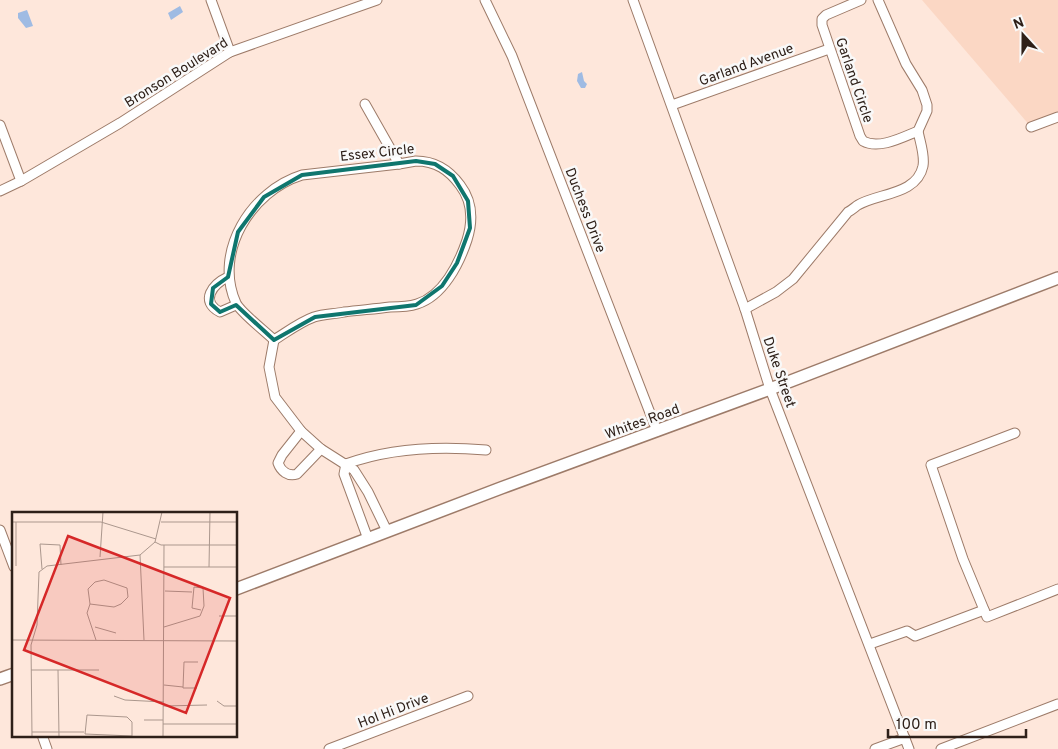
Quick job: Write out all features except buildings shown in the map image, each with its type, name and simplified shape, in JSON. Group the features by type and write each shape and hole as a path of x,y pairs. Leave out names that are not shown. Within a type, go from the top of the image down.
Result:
{"street":[{"path":"211,0 230,52"},
{"name":"Bronson Boulevard","path":"0,191 21,181 120,123 230,52 377,0"},
{"name":"Duchess Drive","path":"484,0 512,56 657,431"},
{"name":"Duke Street","path":"633,0 744,309 770,389 909,749"},
{"name":"Garland Circle","path":"861,0 834,11 822,19 822,25 863,141 873,144 883,143 918,131"},
{"path":"744,309 776,292 793,279 848,212 858,205 906,188 914,182 922,167 923,159 918,131 927,111 927,105 922,90 906,64 878,0"},
{"name":"Garland Avenue","path":"672,105 829,49"},
{"path":"365,104 399,164"},
{"path":"1031,127 1058,117"},
{"path":"0,125 21,181"},
{"name":"Essex Circle","path":"236,305 228,277 231,251 243,223 256,205 276,187 302,175 416,161 435,164 453,176 463,189 471,210 470,228 463,251 450,275 430,298 416,304 315,317 303,322 274,340"},
{"path":"228,277 220,281 213,288 210,298 211,304 220,312 236,305 274,340 269,367 275,397 301,431 320,450 354,470 368,492 388,531"},
{"name":"Whites Road","path":"238,588 770,389 1058,278"},
{"path":"301,431 280,457 278,463 282,470 290,475 297,474 320,450"},
{"path":"986,614 962,559 932,465 1015,433"},
{"path":"346,464 394,452 445,448 486,450"},
{"path":"346,464 344,474 368,539"},
{"path":"0,530 12,562"},
{"path":"870,644 907,631 915,636 1058,589"},
{"path":"0,679 12,675"},
{"name":"Hol Hi Drive","path":"329,749 468,696"},
{"path":"940,749 1058,704"},
{"path":"42,736 47,749"},
{"path":"875,749 905,738"}],"highlighted area":[{"path":"416,161 435,164 453,176 468,201 470,228 457,263 442,286 416,305 315,317 274,340 236,305 220,312 211,304 213,288 228,277 238,232 264,197 302,175"}],"shaded area":[{"path":"922,0 1058,0 1058,117 1031,127"}],"water":[{"path":"180,6 183,12 171,20 168,13"},
{"path":"27,10 33,26 26,28 18,18 18,13"},
{"path":"582,72 584,81 587,84 585,88 581,88 577,81 578,74"}]}
